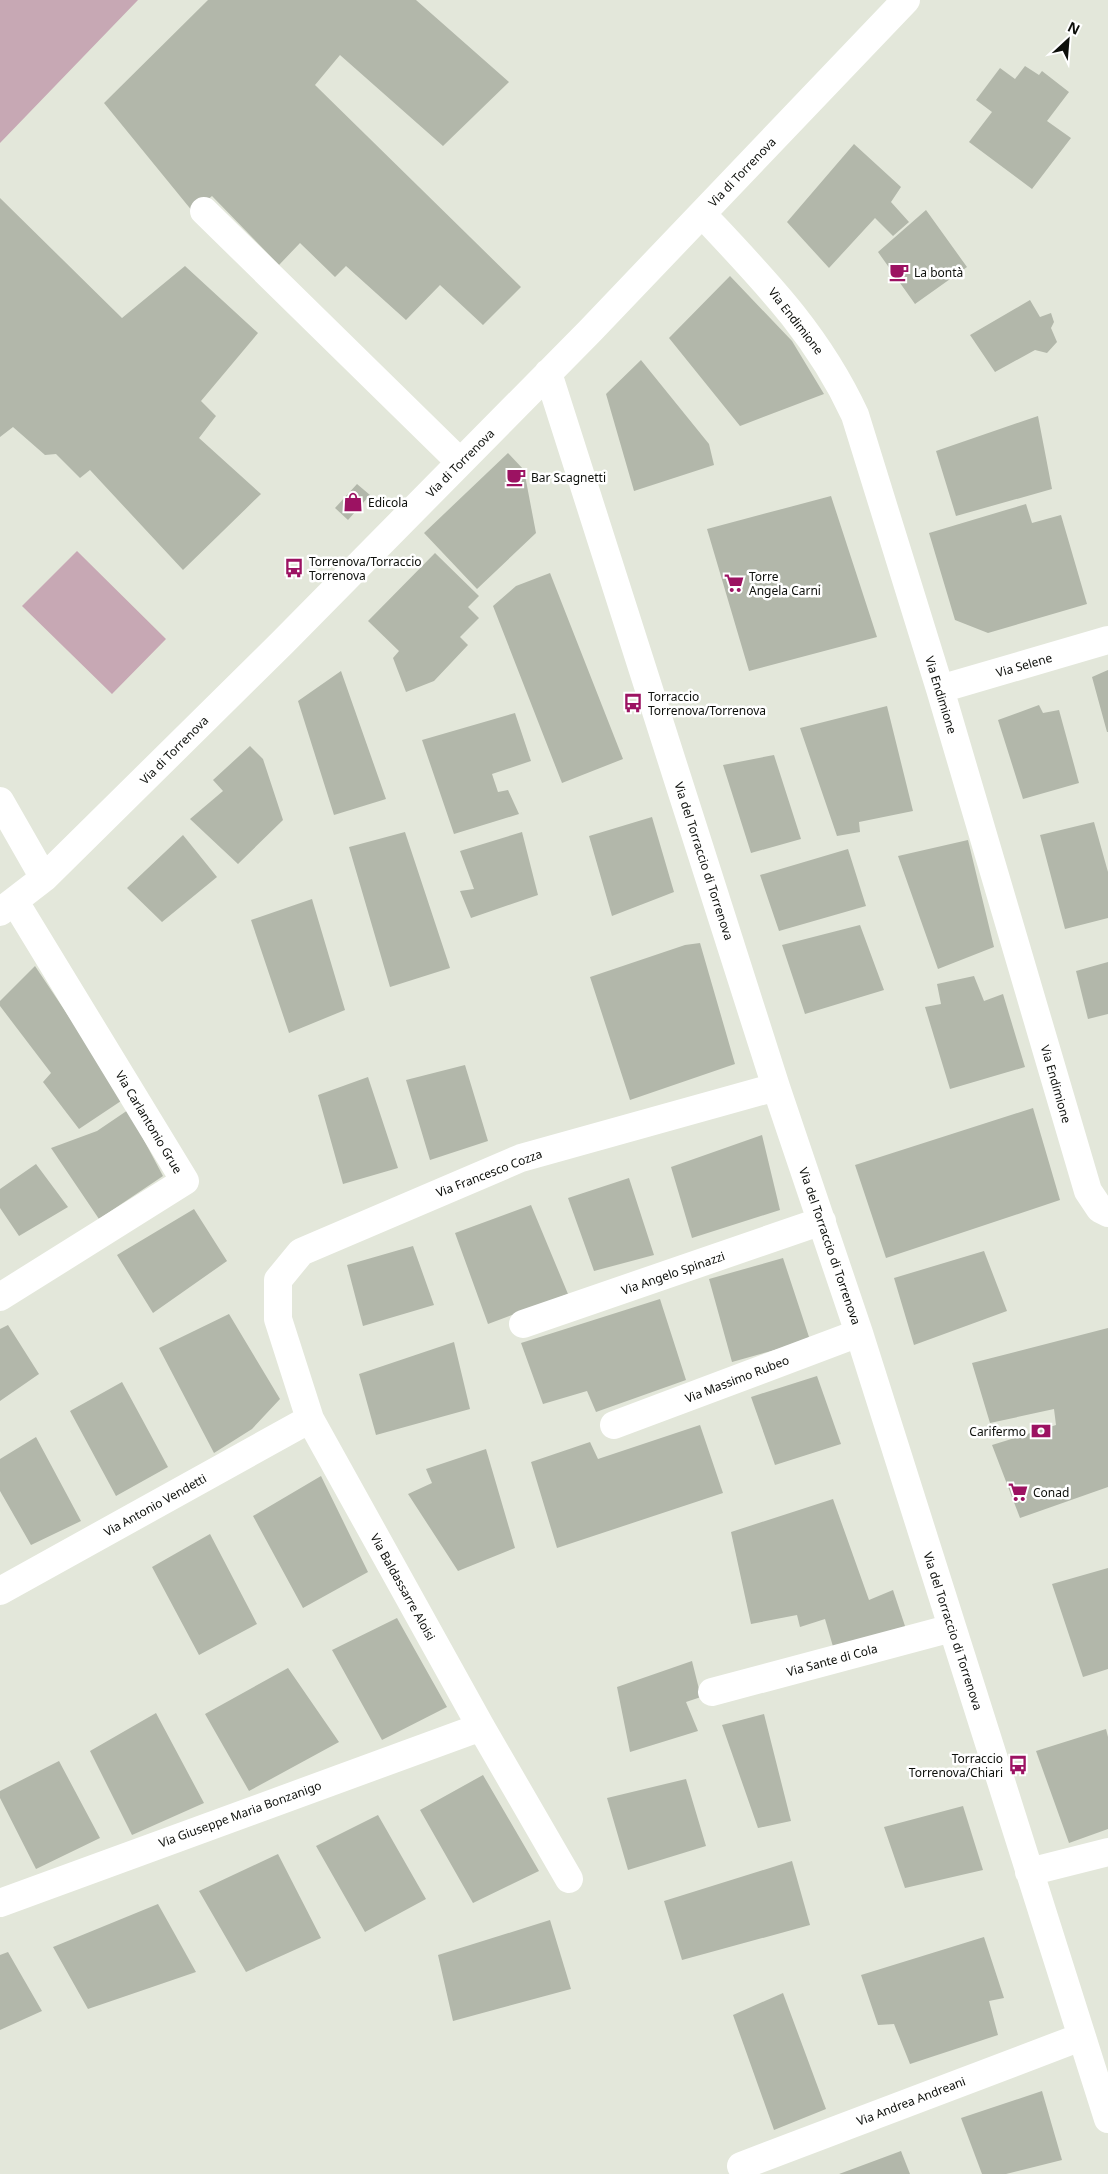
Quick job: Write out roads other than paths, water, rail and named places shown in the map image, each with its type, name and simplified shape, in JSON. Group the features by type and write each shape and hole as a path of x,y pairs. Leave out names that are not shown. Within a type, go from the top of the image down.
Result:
{"street":[{"name":"Via di Torrenova","path":"7,907 44,878 460,462 702,214 906,0"},
{"path":"204,211 460,462"},
{"name":"Via Endimione","path":"702,214 790,309 817,346 842,387 861,434 940,689 1088,1191 1100,1208 1108,1214"},
{"name":"Via del Torraccio di Torrenova","path":"548,373 776,1087 859,1333 1108,2119"},
{"name":"Via Selene","path":"940,689 1108,640"},
{"path":"0,801 44,878"},
{"name":"Via Carlantonio Grue","path":"0,1297 185,1181 7,907"},
{"name":"Via Francesco Cozza","path":"278,1280 301,1252 521,1158 776,1087"},
{"name":"Via Angelo Spinazzi","path":"523,1324 822,1221"},
{"name":"Via Baldassarre Aloisi","path":"278,1280 278,1319 310,1419 481,1727 569,1879"},
{"name":"Via Massimo Rubeo","path":"614,1425 859,1333"},
{"name":"Via Antonio Vendetti","path":"0,1591 310,1419"},
{"name":"Via Sante di Cola","path":"712,1692 952,1628"},
{"name":"Via Giuseppe Maria Bonzanigo","path":"0,1903 481,1727"},
{"path":"1029,1872 1108,1852"},
{"name":"Via Andrea Andreani","path":"741,2166 1081,2037"}],"place":[{"name":"La bontà","path":"899,272"},
{"name":"Bar Scagnetti","path":"516,477"},
{"name":"Edicola","path":"353,502"},
{"name":"Torrenova/Torraccio Torrenova","path":"294,568"},
{"name":"Torre Angela Carni","path":"734,583"},
{"name":"Torraccio Torrenova/Torrenova","path":"633,703"},
{"name":"Carifermo","path":"1041,1431"},
{"name":"Conad","path":"1018,1492"},
{"name":"Torraccio Torrenova/Chiari","path":"1018,1765"}]}
